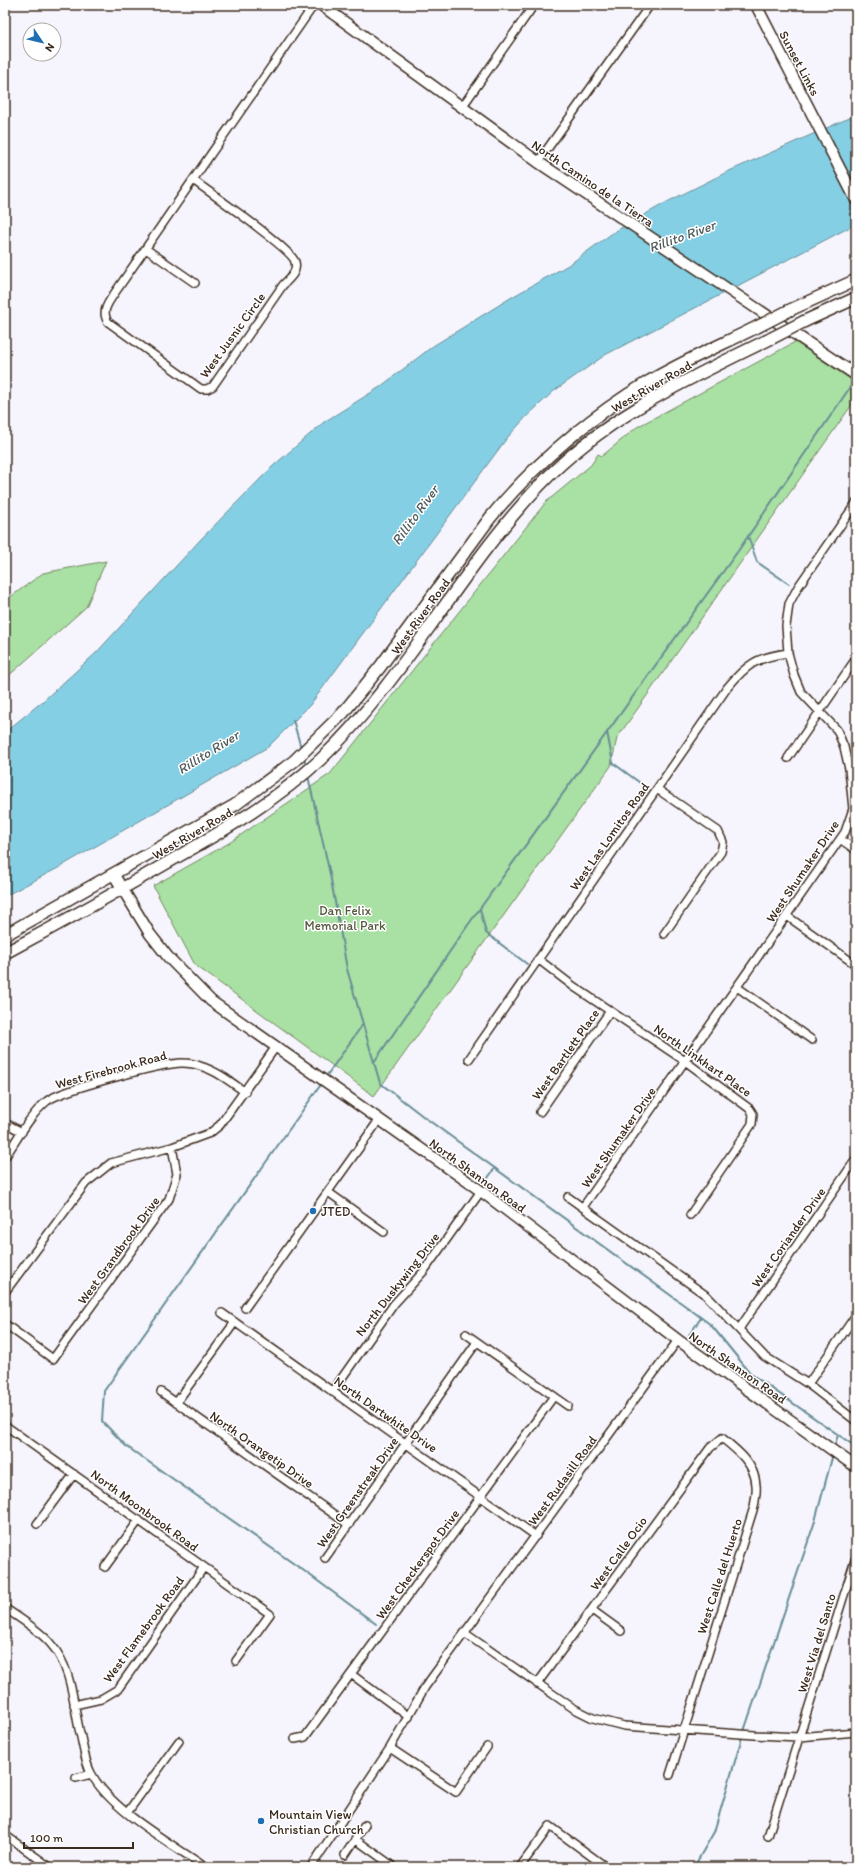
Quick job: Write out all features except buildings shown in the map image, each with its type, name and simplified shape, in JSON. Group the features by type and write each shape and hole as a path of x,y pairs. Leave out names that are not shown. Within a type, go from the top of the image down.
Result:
{"main road":[{"name":"West River Road","path":"5,935 114,875 235,805 294,762 343,713 380,667 490,518 509,495 546,457 585,424 650,382 790,310 856,280"},
{"name":"West River Road","path":"5,954 237,823 298,778 319,760 354,725 380,693 510,519 541,483 597,435 631,411 658,395 805,321 856,298"},
{"path":"546,457 557,469"}],"street":[{"name":"West Jusnic Circle","path":"193,180 262,230 294,258 298,264 293,275 283,285 208,393 108,322 101,315 114,294 314,5"},
{"name":"North Camino de la Tierra","path":"321,5 538,162 856,375"},
{"path":"462,107 534,5"},
{"path":"538,162 650,5"},
{"name":"Sunset Links","path":"756,5 812,111 856,200"},
{"path":"146,248 195,283"},
{"name":"West Shumaker Drive","path":"583,1207 845,832 853,809 853,771 837,730 819,713 801,692 794,676 788,653 786,626 789,604 798,587 856,503"},
{"name":"West Las Lomitos Road","path":"468,1059 657,788 742,670 759,659 788,653"},
{"path":"788,758 855,660"},
{"path":"657,788 726,838 721,852 664,934"},
{"path":"840,839 856,850"},
{"name":"North Shannon Road","path":"114,875 150,934 168,957 211,1001 275,1048 481,1191 678,1340 856,1467"},
{"path":"787,916 856,965"},
{"name":"North Linkhart Place","path":"538,959 746,1105 757,1115 748,1131 690,1214"},
{"path":"737,987 812,1040"},
{"name":"West Bartlett Place","path":"540,1112 610,1011"},
{"path":"5,1292 86,1183 111,1163 172,1147 210,1133 220,1125 275,1048"},
{"name":"West Firebrook Road","path":"5,1157 22,1132 47,1101 61,1093 182,1063 215,1071 245,1092"},
{"path":"245,1308 379,1120"},
{"path":"5,1123 22,1132"},
{"name":"West Grandbrook Drive","path":"5,1324 54,1359 169,1199 177,1174 172,1147"},
{"name":"West Coriander Drive","path":"739,1329 856,1159"},
{"name":"North Duskywing Drive","path":"332,1392 394,1304 424,1271 481,1191"},
{"path":"328,1192 384,1232"},
{"name":"North Shannon Road","path":"568,1196 707,1296 764,1356 808,1384 856,1421"},
{"name":"North Dartwhite Drive","path":"222,1313 332,1392 482,1496 536,1536"},
{"path":"808,1384 856,1315"},
{"path":"176,1403 235,1322"},
{"path":"466,1334 568,1406"},
{"name":"West Rudasill Road","path":"310,1867 390,1748 425,1687 466,1634 678,1340"},
{"name":"West Greenstreak Drive","path":"325,1558 478,1342"},
{"name":"North Orangetip Drive","path":"161,1392 348,1525"},
{"name":"West Checkerspot Drive","path":"295,1739 305,1737 554,1396"},
{"name":"North Moonbrook Road","path":"6,1427 270,1614 236,1661"},
{"name":"West Calle Ocio","path":"537,1684 710,1448 722,1438"},
{"name":"West Calle del Huerto","path":"670,1775 754,1507 756,1485 750,1466 740,1453 722,1438"},
{"path":"37,1524 74,1474"},
{"path":"105,1567 139,1520"},
{"name":"West Via del Santo","path":"768,1836 856,1557"},
{"name":"West Flamebrook Road","path":"74,1704 101,1699 118,1689 204,1567"},
{"path":"5,1608 45,1638 54,1648 66,1670 88,1766 91,1774 104,1792 127,1813 205,1867"},
{"path":"592,1610 620,1631"},
{"path":"466,1634 573,1708 593,1718 624,1726 683,1731 799,1737 856,1732"},
{"path":"351,1674 409,1717"},
{"path":"127,1813 179,1741"},
{"path":"390,1748 456,1792 487,1746"},
{"path":"76,1778 91,1774"},
{"path":"345,1855 365,1825"},
{"path":"520,1867 550,1826 606,1867"},
{"path":"5,1835 50,1867"},
{"path":"355,1839 394,1867"}],"green space":[{"name":"Dan Felix Memorial Park","path":"795,342 856,383 856,399 617,738 611,766 374,1096 195,965 153,886 229,843 330,774 546,502 591,465 598,454 602,456 637,427"},
{"path":"106,561 86,607 5,679 5,601 43,573"}],"water":[{"name":"Rillito River","path":"856,115 856,224 605,355 554,391 526,417 507,438 310,705 268,747 58,868 5,896 5,732 43,701 96,653 201,539 273,466 324,422 380,387 433,346 512,297 570,264 614,232 667,202 727,172"}],"waterway":[{"path":"374,1062 468,925 738,551 853,383"},
{"path":"748,536 757,562 789,584"},
{"path":"293,720 301,748"},
{"path":"607,732 613,763 647,788"},
{"path":"304,758 306,767"},
{"path":"308,776 330,874 347,969 380,1083 424,1117 711,1325 751,1374 856,1447"},
{"path":"480,909 486,933 527,964"},
{"path":"325,1078 363,1024"},
{"path":"322,1083 104,1391 102,1421 126,1446 307,1573 376,1624"},
{"path":"485,1182 495,1168"},
{"path":"689,1335 701,1318"},
{"path":"834,1447 838,1435"},
{"path":"694,1867 714,1832 743,1734 815,1521 833,1454"}],"place":[{"name":"JTED","path":"313,1211"},
{"name":"Mountain View Christian Church","path":"261,1821"}]}
